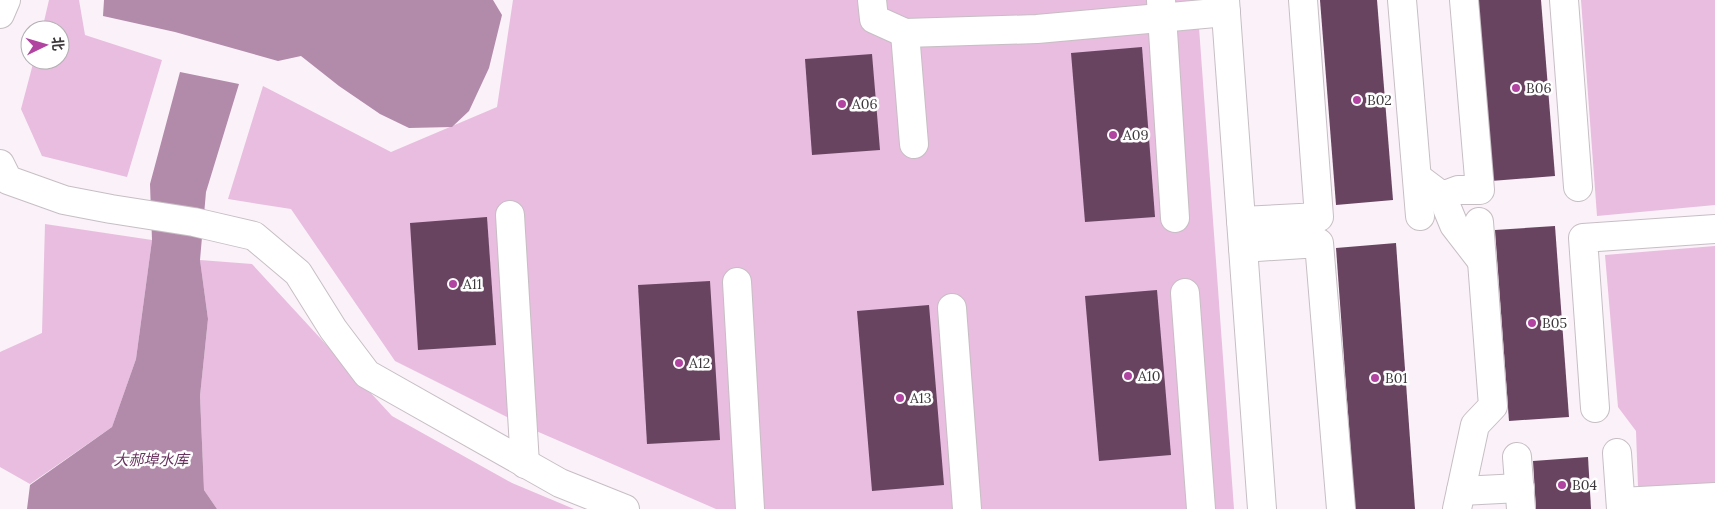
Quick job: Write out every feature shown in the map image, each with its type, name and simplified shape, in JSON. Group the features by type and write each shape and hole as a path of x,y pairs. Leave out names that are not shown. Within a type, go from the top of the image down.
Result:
{"street":[{"path":"0,14 6,0"},
{"path":"872,0 874,19 905,33 1038,29 1161,9 1225,6 1262,509"},
{"path":"1241,221 1319,217 1303,0"},
{"path":"1402,0 1420,216"},
{"path":"1442,196 1458,190 1480,190 1464,0"},
{"path":"1564,0 1578,187"},
{"path":"1161,9 1175,218"},
{"path":"905,33 914,144"},
{"path":"0,164 8,180 64,200 194,222 254,236 298,273 333,329 367,374 560,483 626,509"},
{"path":"1418,178 1442,196 1454,225 1481,260"},
{"path":"510,215 525,464"},
{"path":"1479,222 1493,406 1475,425 1459,500 1520,498 1518,457"},
{"path":"1595,408 1583,238 1715,229"},
{"path":"1243,248 1320,243 1341,509"},
{"path":"737,282 750,509"},
{"path":"1185,293 1201,509"},
{"path":"952,308 967,509"},
{"path":"1617,453 1621,506 1681,504 1715,497"}],"shaded area":[{"path":"49,0 79,0 85,35 162,60 127,177 42,156 21,109 31,70 70,70 70,20 44,20"},
{"path":"513,0 1197,0 1234,509 716,509 527,427 395,361 291,209 228,199 263,86 391,152 497,107"},
{"path":"1581,0 1715,0 1715,205 1597,216"},
{"path":"45,224 152,240 136,359 112,427 30,484 0,467 0,352 42,333"},
{"path":"1715,246 1715,483 1638,487 1636,431 1618,407 1605,255"},
{"path":"200,260 252,264 392,416 512,483 574,509 217,509 204,490 200,396 208,319"}],"water":[{"path":"104,0 493,0 502,15 489,68 469,111 452,127 409,128 380,114 339,86 301,56 278,61 175,32 103,16"},
{"name":"大郝埠水库","path":"180,72 239,84 206,192 200,260 208,319 200,396 204,490 217,509 27,509 30,485 112,427 136,359 152,240 150,184"}],"building":[{"name":"B02","path":"1320,0 1377,0 1393,200 1336,205"},
{"name":"B06","path":"1477,0 1541,0 1555,176 1491,181"},
{"name":"A09","path":"1142,47 1155,217 1085,222 1071,53"},
{"name":"A06","path":"872,54 880,150 812,155 805,59"},
{"name":"A11","path":"487,217 496,345 418,350 410,223"},
{"name":"B05","path":"1555,226 1569,417 1509,421 1495,230"},
{"name":"B01","path":"1396,243 1415,509 1355,509 1336,248"},
{"name":"A12","path":"710,281 720,440 647,444 638,285"},
{"name":"A10","path":"1157,290 1171,455 1099,461 1085,296"},
{"name":"A13","path":"929,305 944,485 872,491 857,311"},
{"name":"B04","path":"1588,457 1591,509 1536,509 1533,461"}],"place":[{"name":"B06","path":"1516,88"},
{"name":"B02","path":"1357,100"},
{"name":"A06","path":"842,104"},
{"name":"A09","path":"1113,135"},
{"name":"A11","path":"453,284"},
{"name":"B05","path":"1532,323"},
{"name":"A12","path":"679,363"},
{"name":"A10","path":"1128,376"},
{"name":"B01","path":"1375,378"},
{"name":"A13","path":"900,398"},
{"name":"B04","path":"1562,485"}]}
